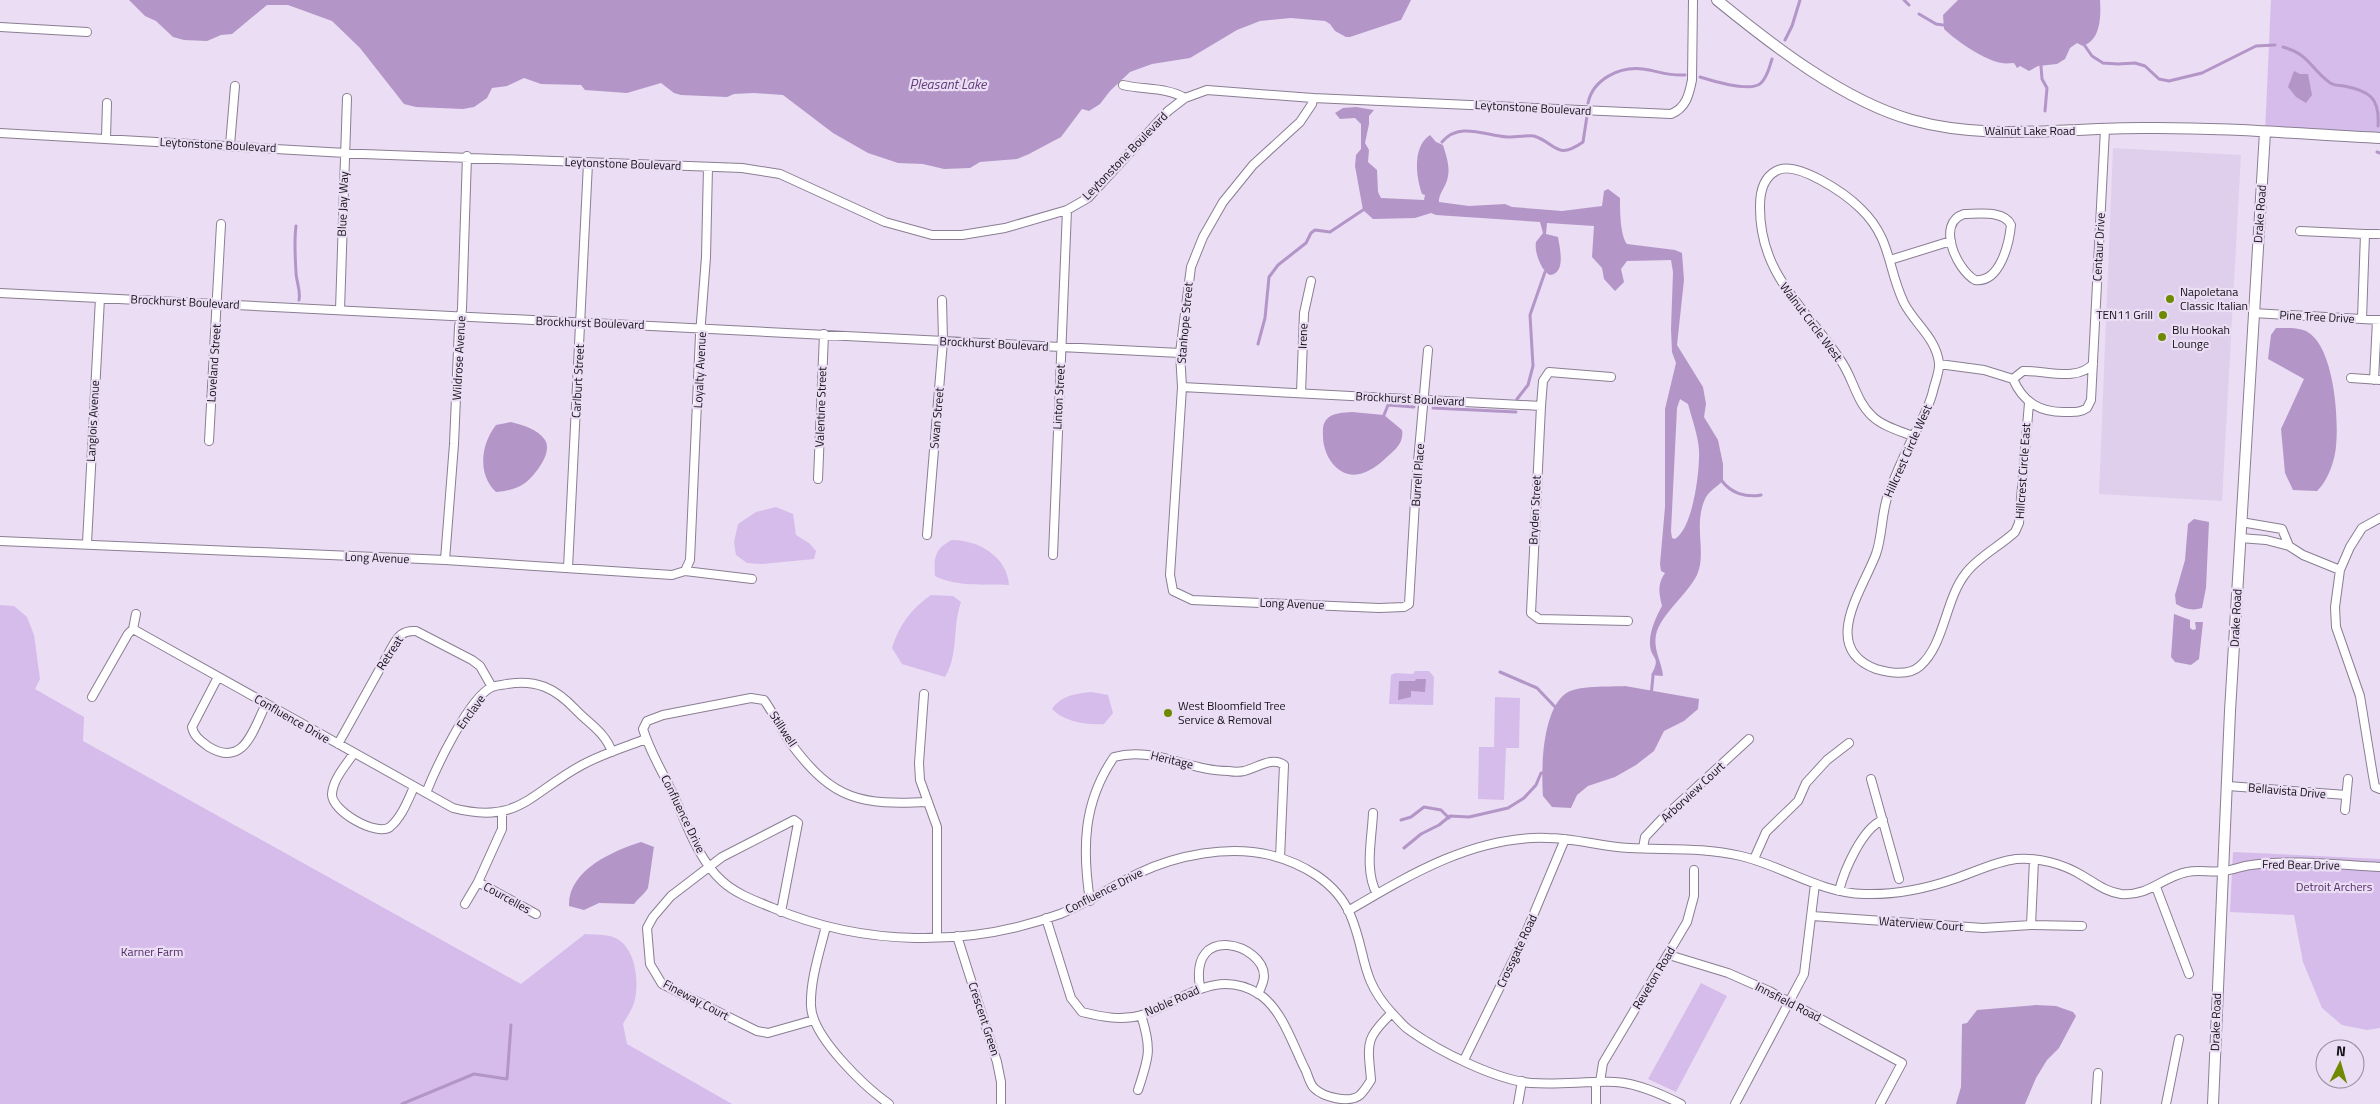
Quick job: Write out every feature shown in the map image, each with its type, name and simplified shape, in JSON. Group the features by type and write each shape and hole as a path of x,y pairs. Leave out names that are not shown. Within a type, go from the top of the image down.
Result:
{"street":[{"name":"Leytonstone Boulevard","path":"0,132 344,152 742,168 780,174 885,222 932,234 962,235 1005,228 1067,210 1088,198 1168,111 1185,98 1207,90 1313,98 1671,114 1681,109 1690,93 1694,0"},
{"name":"Walnut Lake Road","path":"1717,0 1851,96 1912,120 1947,128 1981,132 2144,128 2380,138"},
{"path":"0,27 87,32"},
{"path":"1123,84 1137,88 1173,91 1185,98"},
{"path":"230,145 235,86"},
{"name":"Blue Jay Way","path":"340,310 344,152 348,98"},
{"name":"Stanhope Street","path":"1173,591 1170,575 1182,387 1180,353 1190,267 1203,236 1223,202 1238,182 1300,122 1312,104 1313,98"},
{"path":"106,138 107,103"},
{"name":"Centaur Drive","path":"2029,403 2042,410 2082,411 2091,400 2105,129"},
{"name":"Drake Road","path":"2213,1104 2240,538 2265,132"},
{"name":"Wildrose Avenue","path":"444,560 454,444 467,156"},
{"name":"Carlburt Street","path":"568,568 582,322 588,163"},
{"name":"Loyalty Avenue","path":"685,571 690,560 706,257 708,167"},
{"name":"Walnut Circle West","path":"1890,260 1876,225 1858,206 1811,175 1793,168 1784,167 1770,174 1761,190 1760,225 1770,263 1786,290 1844,365 1864,408 1875,419 1913,436"},
{"name":"Linton Street","path":"1053,555 1067,210"},
{"path":"1964,214 2002,215 2009,220 2011,225 1999,268 1985,279 1975,280 1964,271 1951,241 1950,228 1952,223 1955,218 1964,214"},
{"name":"Loveland Street","path":"209,441 221,224"},
{"path":"2300,231 2378,234"},
{"path":"2362,319 2365,234"},
{"path":"1951,241 1890,260 1904,302 1927,333 1939,364 1984,370 2013,378"},
{"name":"Irene","path":"1301,393 1304,312 1312,281"},
{"name":"Brockhurst Boulevard","path":"0,293 1180,353"},
{"name":"Langlois Avenue","path":"87,544 100,298"},
{"name":"Swan Street","path":"927,535 943,342 942,300"},
{"name":"Pine Tree Drive","path":"2253,313 2378,320"},
{"path":"2351,378 2377,380 2378,320"},
{"name":"Valentine Street","path":"818,479 824,334"},
{"name":"Burrell Place","path":"1410,600 1416,484 1428,350"},
{"name":"Hillcrest Circle West","path":"1875,668 1860,660 1852,648 1847,630 1849,615 1877,551 1888,493 1932,396 1939,364"},
{"path":"2013,378 2023,371 2078,374 2087,371 2093,364"},
{"path":"1541,406 1542,381 1549,372 1610,377"},
{"path":"2013,378 2018,390 2029,403"},
{"name":"Brockhurst Boulevard","path":"1182,387 1541,406"},
{"name":"Hillcrest Circle East","path":"1875,668 1894,673 1908,672 1920,666 1931,654 1953,596 1966,572 2015,532 2020,523 2029,403"},
{"name":"Bryden Street","path":"1541,406 1534,531 1532,615 1539,619 1628,621"},
{"path":"2380,518 2362,528 2350,547 2340,570 2335,592 2336,627 2360,696 2372,776 2375,787 2380,790"},
{"path":"2241,522 2282,529 2289,546"},
{"path":"2240,538 2266,540 2289,546 2302,554 2340,570"},
{"name":"Long Avenue","path":"0,541 444,560 672,575 685,571 752,579"},
{"name":"Long Avenue","path":"1173,591 1192,600 1369,608 1404,607 1410,600"},
{"path":"92,696 128,634 133,629 136,614"},
{"name":"Confluence Drive","path":"133,629 414,787 453,808 474,813 502,813 516,808 583,764 646,740 696,845 721,880 750,899 799,920 874,936 936,937 997,931 1046,918 1090,901 1136,874 1180,859 1225,852 1254,853 1280,858 1308,869 1341,899 1348,911"},
{"name":"Retreat","path":"338,744 392,646 400,634 408,630 416,630 472,660 480,666 492,687"},
{"path":"218,677 192,726 193,733 199,739 217,751 229,755 237,753 250,735 266,704"},
{"name":"Enclave","path":"426,793 463,719 482,694 492,687 529,682 548,687 559,694 603,734 612,752"},
{"path":"924,694 919,763 920,780 936,827 936,937"},
{"name":"Stillwell","path":"646,740 643,729 647,721 663,715 751,698 764,700 792,744 831,787 848,795 871,801 928,802"},
{"name":"Arborview Court","path":"1643,848 1645,837 1661,820 1749,739"},
{"path":"1754,859 1766,832 1798,801 1806,783 1827,760 1849,743"},
{"name":"Heritage","path":"1090,901 1086,850 1087,824 1094,793 1114,757 1130,752 1148,754 1223,771 1243,772 1274,762 1280,762 1284,765 1280,858"},
{"path":"354,753 339,774 332,793 336,806 347,815 371,828 384,830 390,827 403,809 414,787"},
{"path":"1871,779 1899,879"},
{"path":"2345,810 2348,779"},
{"name":"Bellavista Drive","path":"2228,786 2346,796"},
{"name":"Courcelles","path":"465,904 478,882 502,829 502,813"},
{"path":"1373,813 1370,865 1371,883 1377,894"},
{"name":"Fineway Court","path":"781,912 798,823 794,820 740,846 671,896 653,916 647,928 650,964 662,984 757,1031 768,1033 814,1020"},
{"path":"1839,891 1843,878 1868,830 1883,820"},
{"name":"Fred Bear Drive","path":"1348,911 1442,860 1470,849 1520,839 1565,839 1611,847 1694,848 1754,859 1815,884 1839,891 1861,894 1910,891 1954,879 1996,863 2019,859 2047,861 2069,868 2102,888 2119,894 2137,894 2187,872 2223,871 2249,865 2273,863 2380,867"},
{"name":"Crossgate Road","path":"1464,1060 1522,942 1565,839"},
{"path":"2031,925 2034,860"},
{"name":"Reveton Road","path":"1596,1104 1598,1082 1603,1062 1669,955 1687,922 1694,896 1694,870"},
{"name":"Courcelles","path":"478,882 536,914"},
{"path":"1735,1104 1804,974 1815,884"},
{"path":"2156,887 2189,974"},
{"path":"1348,911 1364,967 1376,996 1407,1029 1464,1060 1505,1078 1522,1081 1617,1082 1640,1087 1681,1104"},
{"name":"Waterview Court","path":"1812,916 1983,928 2031,925 2082,926"},
{"name":"Noble Road","path":"1046,918 1071,998 1082,1012 1117,1019 1141,1015 1200,987 1231,984 1258,994 1277,1014 1314,1088 1329,1097 1346,1100 1358,1097 1371,1080 1369,1056 1371,1036 1392,1013"},
{"path":"826,926 813,984 810,1007 814,1020 835,1053 865,1087 888,1104"},
{"name":"Crescent Green","path":"957,936 997,1062 1001,1082 1001,1104"},
{"path":"1200,987 1199,962 1204,955 1215,947 1231,944 1247,951 1262,966 1264,975 1258,994"},
{"name":"Innsfield Road","path":"1669,955 1728,973 1790,1002 1902,1063 1880,1104"},
{"path":"1138,1090 1149,1051 1149,1039 1141,1015"},
{"path":"2166,1104 2179,1039"},
{"path":"2096,1104 2098,1073"},
{"path":"1518,1104 1522,1081"}],"shaded area":[{"path":"2113,148 2241,155 2222,501 2099,494"}],"green space":[{"path":"2271,0 2380,0 2380,138 2265,133"},
{"path":"776,507 793,514 796,535 809,543 816,551 814,559 761,564 747,563 736,555 734,542 738,524 756,512"},
{"path":"952,540 972,543 990,552 1003,566 1009,585 952,582 935,576 936,555 946,543"},
{"path":"931,595 953,596 961,602 958,611 954,650 945,677 902,664 892,648 898,632 907,618 917,606"},
{"name":"Karner Farm","path":"0,605 14,606 27,617 34,635 40,679 35,689 84,717 83,741 521,984 585,934 610,936 621,941 631,956 636,975 634,1003 623,1024 627,1044 732,1104 0,1104"},
{"path":"1415,671 1429,671 1434,677 1433,705 1389,704 1391,675 1395,673 1413,674"},
{"path":"1091,692 1108,695 1113,713 1104,724 1090,724 1069,720 1052,709 1065,698"},
{"path":"1495,697 1520,698 1519,748 1506,748 1504,800 1478,799 1479,747 1494,747"},
{"name":"Detroit Archers","path":"2233,852 2380,859 2380,1028 2367,1030 2342,1025 2322,1008 2303,962 2294,915 2230,912"},
{"path":"1701,983 1727,996 1676,1092 1648,1079"}],"water":[{"name":"Pleasant Lake","path":"129,0 1411,0 1401,20 1350,37 1335,31 1325,21 1291,18 1260,21 1237,30 1190,58 1152,64 1130,72 1110,91 1100,104 1089,111 1082,109 1061,137 1029,154 1017,159 980,162 970,168 944,169 923,164 898,163 868,153 833,133 783,95 754,93 734,94 727,97 681,95 674,93 661,83 627,93 585,90 581,85 541,84 524,78 507,86 492,88 487,98 474,107 463,109 416,107 404,104 360,48 332,21 288,5 267,5 232,34 221,35 207,41 184,40 173,37 156,21 145,16"},
{"path":"1958,0 2100,0 2099,27 2089,43 2083,46 2077,43 2070,48 2065,59 2057,64 2038,66 2029,71 2020,66 2017,68 2014,63 2003,63 1988,59 1963,45 1944,29 1943,15"},
{"path":"2294,71 2300,74 2308,74 2312,95 2306,103 2296,97 2288,87"},
{"path":"1356,107 1374,110 1369,116 1365,143 1369,150 1368,162 1377,170 1378,192 1381,198 1424,200 1425,195 1422,194 1420,187 1417,163 1420,147 1430,135 1436,142 1443,145 1448,164 1447,180 1439,202 1469,206 1505,204 1512,207 1562,211 1602,206 1604,191 1608,189 1620,198 1622,229 1627,244 1675,250 1682,253 1684,280 1677,345 1703,387 1706,404 1704,417 1718,440 1723,464 1723,480 1707,496 1702,509 1700,519 1701,557 1697,575 1658,628 1655,640 1663,676 1651,675 1656,661 1651,650 1650,640 1653,625 1662,606 1659,589 1665,573 1661,571 1660,564 1665,507 1665,409 1676,363 1672,352 1673,272 1671,260 1627,261 1621,269 1624,282 1615,291 1604,279 1602,268 1592,257 1594,226 1547,223 1546,234 1558,237 1561,254 1558,270 1550,275 1541,265 1536,250 1536,242 1543,233 1540,222 1436,215 1431,213 1415,218 1373,219 1363,210 1355,166 1356,155 1361,149 1361,124 1355,118 1340,119 1335,113 1343,108","holes":["1680,399 1688,404 1698,444 1697,484 1691,512 1681,533 1675,539 1672,538 1671,531 1677,408"]},
{"path":"2276,328 2295,328 2306,331 2315,339 2323,351 2329,366 2337,418 2336,446 2330,470 2317,491 2293,490 2285,473 2281,429 2304,379 2268,359 2271,335"},
{"path":"1352,412 1384,415 1402,430 1402,438 1394,451 1373,468 1355,475 1340,471 1335,466 1326,453 1323,438 1324,424 1329,417 1338,413"},
{"path":"511,422 530,428 542,436 547,445 547,451 538,469 525,483 518,487 496,492 486,477 483,459 484,450 496,425"},
{"path":"2194,519 2209,522 2206,588 2202,608 2199,609 2185,608 2176,604 2175,595 2185,560 2188,524"},
{"path":"2174,614 2190,620 2190,628 2193,630 2196,629 2195,622 2203,622 2199,659 2191,665 2175,662 2171,657"},
{"path":"1416,679 1426,679 1425,692 1411,691 1411,697 1398,700 1399,681 1415,681"},
{"path":"1625,686 1699,699 1698,709 1684,721 1664,731 1654,751 1636,765 1615,777 1588,786 1577,795 1571,808 1552,807 1543,796 1542,772 1547,727 1557,702 1565,694 1577,689"},
{"path":"641,842 654,847 648,888 634,904 599,903 584,910 569,906 571,893 576,882 584,872 606,857"},
{"path":"2036,1005 2056,1006 2073,1012 2076,1016 2059,1048 2047,1060 2036,1078 2025,1104 1956,1104 1961,1087 1962,1024 1967,1023 1977,1010"}],"waterway":[{"path":"1785,40 1792,26 1800,0"},
{"path":"1904,0 1909,5"},
{"path":"1919,14 1936,24 1943,25"},
{"path":"2085,46 2092,56 2103,63 2135,63 2145,66 2159,79 2169,81 2202,73 2256,46 2275,45"},
{"path":"2283,47 2299,54 2334,85 2360,90 2371,97 2377,108 2378,126"},
{"path":"1700,77 1741,87 1756,86 1765,78 1772,59"},
{"path":"2041,66 2042,79 2047,88 2045,111"},
{"path":"1588,103 1595,87 1617,72 1643,69 1673,75 1685,75"},
{"path":"1442,142 1456,132 1473,131 1507,137 1534,136 1557,149 1567,150 1583,142 1587,116"},
{"path":"1258,344 1265,318 1269,277 1278,265 1306,243 1311,233 1315,230 1330,232 1363,210"},
{"path":"296,226 295,254 299,300"},
{"path":"1517,399 1528,385 1533,366 1530,315 1545,272"},
{"path":"1384,415 1388,405 1414,407"},
{"path":"1433,408 1516,412"},
{"path":"1722,481 1739,494 1761,495"},
{"path":"1500,672 1537,688 1557,709"},
{"path":"1651,696 1653,676"},
{"path":"1404,848 1421,834 1439,825 1450,816 1469,817 1508,808 1524,798 1536,785 1541,773 1544,773"},
{"path":"1401,820 1411,817 1424,807 1441,810 1449,818"},
{"path":"402,1104 474,1074 507,1079 511,1025"}],"place":[{"name":"Napoletana Classic Italian","path":"2170,299"},
{"name":"TEN11 Grill","path":"2163,315"},
{"name":"Blu Hookah Lounge","path":"2162,337"},
{"name":"West Bloomfield Tree Service & Removal","path":"1168,713"}]}
